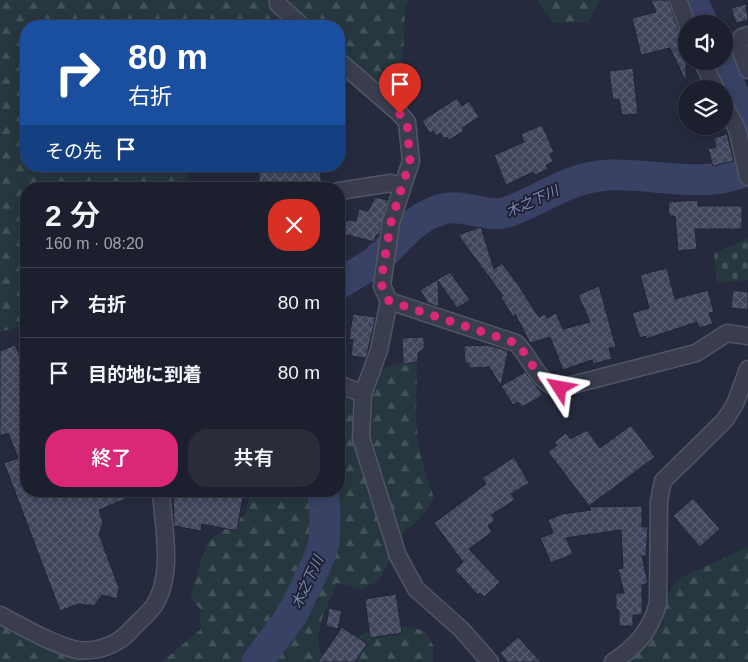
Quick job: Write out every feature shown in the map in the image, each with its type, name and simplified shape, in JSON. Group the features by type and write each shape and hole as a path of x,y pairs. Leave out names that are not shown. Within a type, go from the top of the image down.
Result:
{"street":[{"path":"278,0 278,4 295,20"},
{"path":"678,0 684,15"},
{"path":"748,35 742,37 739,46 748,70"},
{"path":"345,66 407,122 410,161 391,222 382,275 382,286 389,301 378,350 359,392 361,438 398,556 416,589 461,629 490,662"},
{"path":"733,122 748,177"},
{"path":"345,191 392,183 402,187"},
{"path":"389,301 516,343 524,350 550,387 560,388 696,353 727,333 748,336"},
{"path":"613,662 632,650 654,618 658,603 658,501 663,481 725,420 735,404 748,369"},
{"path":"345,386 359,392"},
{"path":"0,615 74,650 98,649 120,641 152,608 160,592 165,557 161,497"}],"green space":[{"path":"0,0 410,0 405,4 404,42 399,84 382,88 359,72 345,85 345,20 20,20 20,172 187,172 189,182 20,182 20,327 0,332"},
{"path":"537,0 600,0 588,22 554,23"},
{"path":"748,238 748,280 718,283 714,254"},
{"path":"417,359 416,422 420,454 434,499 416,523 405,531 379,581 360,589 337,583 322,618 318,636 319,646 321,655 358,636 371,632 397,627 411,628 425,631 433,645 433,662 162,662 200,630 201,610 190,597 207,542 245,515 250,497 345,497 345,388 358,393 377,372"},
{"path":"748,547 748,662 627,662 641,651 663,625 666,597 678,579"},
{"path":"0,620 76,655 82,662 0,662"}],"building":[{"path":"651,0 668,0 678,28 678,65 670,48 641,55 632,18 656,12"},
{"path":"746,4 748,20 736,23 731,8"},
{"path":"633,68 638,114 622,115 619,99 613,100 609,71"},
{"path":"680,70 686,70 685,80"},
{"path":"457,98 462,106 469,101 479,117 462,128 464,131 449,140 447,137 444,139 441,133 436,136 433,131 430,133 422,121"},
{"path":"542,125 554,152 550,154 553,162 546,165 548,169 535,175 533,172 506,185 494,155 524,142 521,134"},
{"path":"727,135 734,161 713,166 708,149 716,147 714,138"},
{"path":"259,172 321,172 321,182 259,182"},
{"path":"375,197 388,200 379,235 376,235 375,242 345,234 345,222 350,220 356,221 359,209 368,211"},
{"path":"698,200 698,206 742,206 742,229 695,229 697,249 678,251 675,216 669,216 668,202"},
{"path":"481,227 494,269 502,263 520,285 520,288 539,317 545,314 547,318 556,313 563,329 590,322 578,295 599,286 616,347 609,348 612,359 593,364 592,360 563,370 550,337 530,343 515,314 514,318 501,298 503,296 458,235"},
{"path":"667,268 675,299 708,290 714,312 709,313 713,324 699,328 697,322 646,339 646,336 640,338 632,313 649,308 640,275"},
{"path":"450,272 470,300 457,308 438,281 439,307 428,303 420,290"},
{"path":"733,290 748,292 748,310 731,308"},
{"path":"353,314 376,317 366,358 351,356 353,340 349,339"},
{"path":"424,337 424,348 418,353 418,362 403,364 402,338"},
{"path":"15,345 20,356 20,497 130,497 99,510 103,523 99,534 119,588 117,599 102,595 94,606 78,604 60,611 4,463 18,458 8,433 0,436 0,351"},
{"path":"489,345 508,351 501,386 489,367 469,368 469,363 465,363 464,346"},
{"path":"525,372 543,395 522,407 518,402 513,405 501,386"},
{"path":"631,425 655,457 589,506 548,452 557,445 554,442 566,433 570,439 587,430 600,448"},
{"path":"514,457 529,483 511,494 515,500 491,515 495,520 488,526 492,532 469,549 500,582 484,597 480,593 478,595 455,570 463,562 434,523 486,484 482,478"},
{"path":"173,497 243,497 237,531 202,524 201,531 174,526"},
{"path":"693,498 720,529 700,547 673,516"},
{"path":"642,506 642,527 648,527 646,556 642,556 648,583 642,585 642,615 633,615 633,626 619,626 619,610 616,610 616,593 624,593 618,569 623,568 621,530 566,538 573,554 551,563 540,538 553,533 548,520 562,514 591,510 589,507"},
{"path":"396,594 402,633 370,638 365,599"},
{"path":"329,608 342,611 338,629 326,626"},
{"path":"342,627 367,644 355,662 318,662"},
{"path":"518,637 541,662 507,662 500,653"}],"waterway":[{"name":"木之下川","path":"692,0 699,15"},
{"name":"木之下川","path":"723,70 748,127"},
{"name":"木之下川","path":"345,280 383,255 405,232 422,218 443,209 460,208 493,214 502,213 523,206 569,184 609,175 696,180 731,176 748,170"},
{"name":"木之下川","path":"257,662 292,615 317,563 324,543 324,497"}],"route":[{"path":"400,114 407,122 410,161 391,222 382,275 382,286 389,301 516,343 524,350 550,387 560,388"}]}
